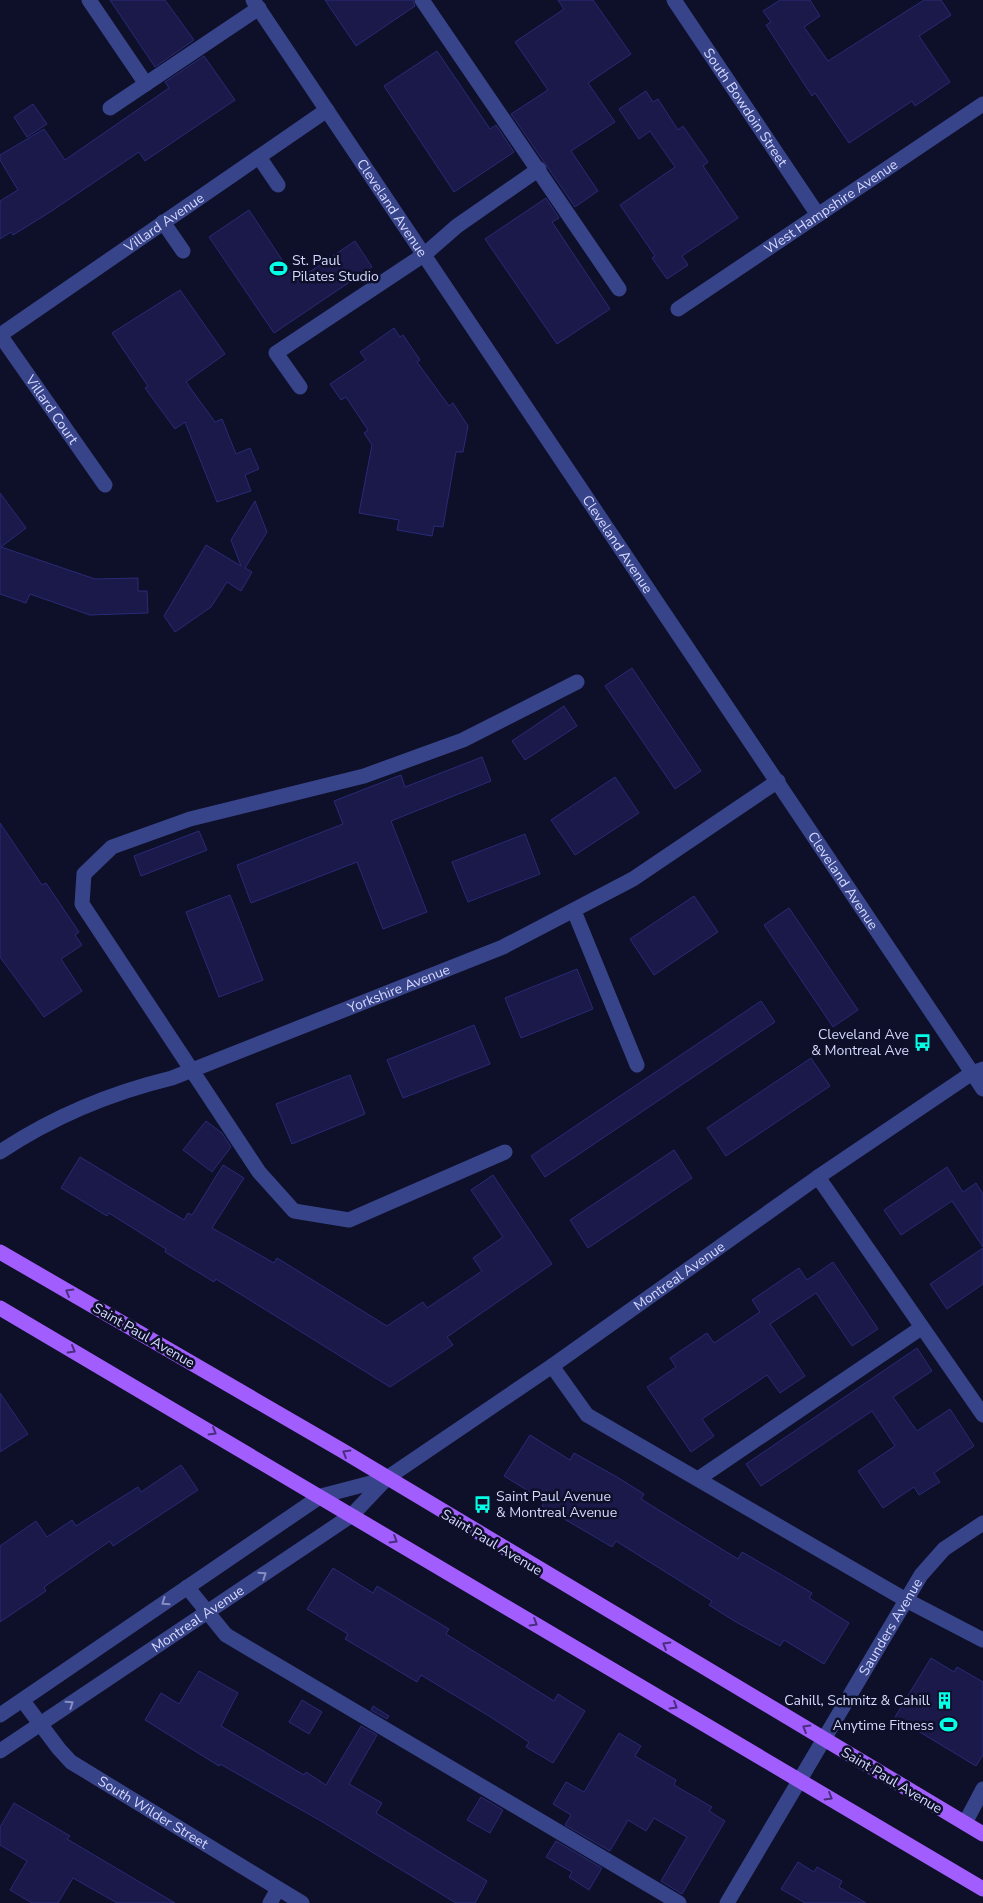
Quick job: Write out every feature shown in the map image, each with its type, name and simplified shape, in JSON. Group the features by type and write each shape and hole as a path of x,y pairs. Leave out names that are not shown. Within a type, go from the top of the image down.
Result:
{"main road":[{"name":"Saint Paul Avenue","path":"0,1252 387,1478 983,1834"},
{"path":"0,1308 983,1889"}],"street":[{"path":"89,0 146,84"},
{"path":"422,0 619,289"},
{"name":"South Bowdoin Street","path":"674,0 818,215"},
{"path":"110,108 256,4"},
{"name":"Cleveland Avenue","path":"256,4 778,781 978,1071 983,1089"},
{"name":"West Hampshire Avenue","path":"678,309 983,104"},
{"name":"Villard Avenue","path":"0,335 327,110"},
{"path":"259,157 278,185"},
{"path":"300,387 276,353 425,254 457,226 538,169"},
{"path":"162,222 182,250"},
{"name":"Villard Court","path":"0,335 105,485"},
{"path":"505,1152 349,1220 294,1211 259,1172 82,904 84,874 112,847 190,819 364,776 463,740 577,682"},
{"name":"Yorkshire Avenue","path":"0,1152 33,1130 75,1109 127,1089 172,1078 503,947 574,912 633,879 778,781"},
{"path":"574,912 637,1065"},
{"name":"Montreal Avenue","path":"0,1751 352,1515 387,1478 552,1366 818,1178 978,1071 983,1059"},
{"path":"818,1178 983,1415"},
{"path":"698,1479 921,1328"},
{"path":"552,1366 587,1415 906,1600 983,1640"},
{"name":"Montreal Avenue","path":"0,1715 321,1496 387,1478"},
{"name":"Saunders Avenue","path":"727,1903 931,1560 983,1523"},
{"path":"187,1587 226,1636 679,1903"},
{"name":"South Wilder Street","path":"22,1701 71,1762 302,1903"},
{"path":"965,1824 983,1789"},
{"path":"270,1903 278,1889"}],"building":[{"path":"110,0 165,0 194,40 155,67"},
{"path":"325,0 413,0 415,6 356,46"},
{"path":"558,0 593,0 631,54 588,83 615,122 571,151 598,191 575,207 511,114 548,90 515,42 564,9"},
{"path":"780,0 810,0 820,16 804,27 828,61 924,0 941,0 951,15 919,36 950,82 915,106 912,101 849,143 815,93 812,96 766,25 771,22 763,11"},
{"path":"437,51 490,129 496,125 514,152 454,192 384,86"},
{"path":"204,56 235,100 145,161 139,152 50,212 13,235 11,232 0,239 0,201 18,190 0,160 0,155 44,129 65,160 169,88 165,82"},
{"path":"646,91 653,102 658,99 678,130 683,126 708,162 703,166 738,218 682,256 688,265 667,279 652,258 655,256 620,205 675,167 650,131 639,139 619,109"},
{"path":"33,104 47,124 27,137 14,117"},
{"path":"546,198 559,218 552,222 610,309 557,344 485,239"},
{"path":"249,210 296,281 355,241 372,267 274,333 209,237"},
{"path":"180,290 225,354 186,382 215,422 222,419 236,454 250,448 259,469 245,475 251,491 217,502 185,422 175,429 145,388 148,386 112,333"},
{"path":"394,328 400,337 403,335 420,360 417,362 449,406 453,403 468,426 463,452 456,452 443,527 434,526 432,536 397,530 399,520 359,513 372,445 364,433 368,430 346,397 341,400 330,384 366,360 360,352"},
{"path":"0,493 26,528 1,547 95,579 138,578 138,591 147,591 148,613 90,615 30,594 26,603 0,594"},
{"path":"255,501 267,532 245,568 252,572 241,591 227,582 211,607 175,632 164,616 206,545 241,566 231,540"},
{"path":"632,668 701,771 675,789 605,686"},
{"path":"564,706 577,726 525,760 512,741"},
{"path":"482,757 491,781 391,821 427,912 383,929 357,862 251,903 237,865 343,824 334,801 401,775 405,787"},
{"path":"615,777 639,813 575,855 551,820"},
{"path":"0,823 42,885 46,883 79,932 75,935 82,945 61,959 82,991 44,1017 0,957"},
{"path":"199,831 207,850 141,876 134,856"},
{"path":"525,834 540,874 468,902 452,862"},
{"path":"230,895 263,980 219,997 186,912"},
{"path":"694,896 718,932 654,975 630,939"},
{"path":"789,908 858,1010 833,1027 764,925"},
{"path":"577,969 593,1009 521,1038 505,998"},
{"path":"761,1001 775,1022 545,1177 531,1156"},
{"path":"474,1025 490,1064 403,1098 387,1060"},
{"path":"811,1058 830,1086 726,1156 707,1128"},
{"path":"350,1075 365,1114 292,1144 276,1104"},
{"path":"206,1121 222,1133 231,1147 212,1172 183,1150"},
{"path":"674,1150 692,1178 588,1248 570,1220"},
{"path":"80,1157 184,1220 188,1213 192,1215 223,1165 244,1178 212,1228 274,1263 277,1258 387,1326 423,1302 427,1308 482,1271 473,1258 503,1237 471,1190 493,1175 552,1264 447,1337 453,1345 390,1387 216,1279 214,1282 165,1252 166,1249 109,1213 107,1216 61,1188"},
{"path":"947,1167 963,1192 976,1183 983,1194 983,1247 952,1201 901,1235 884,1210"},
{"path":"983,1248 983,1284 947,1309 930,1284"},
{"path":"833,1262 878,1329 852,1346 816,1293 770,1324 805,1376 780,1393 767,1375 702,1419 714,1436 691,1452 647,1387 676,1367 670,1358 707,1333 714,1343 760,1312 752,1300 799,1268 807,1280"},
{"path":"917,1348 932,1371 893,1397 917,1431 950,1409 974,1446 934,1473 940,1482 919,1495 914,1487 883,1508 858,1471 895,1446 872,1411 761,1486 746,1464"},
{"path":"0,1393 28,1434 0,1452"},
{"path":"530,1435 570,1460 574,1453 617,1477 644,1494 641,1499 738,1559 742,1552 812,1593 809,1598 849,1623 824,1664 784,1640 780,1646 736,1622 709,1605 712,1601 616,1541 612,1547 542,1506 545,1501 504,1476"},
{"path":"181,1465 198,1490 113,1546 110,1541 44,1587 46,1591 0,1622 0,1546 36,1521 47,1537 72,1520 76,1526 138,1487 141,1492"},
{"path":"333,1568 373,1593 377,1586 449,1629 446,1634 554,1701 558,1694 585,1711 553,1763 526,1747 529,1742 489,1716 421,1675 417,1682 345,1639 348,1634 307,1609"},
{"name":"Cahill, Schmitz & Cahill","path":"931,1658 954,1672 957,1667 983,1682 983,1755 976,1766 895,1717"},
{"path":"199,1671 238,1693 221,1726 304,1775 306,1772 326,1785 361,1726 377,1735 349,1784 382,1803 376,1813 487,1881 475,1903 456,1903 321,1821 220,1764 219,1766 145,1720 161,1693 179,1704"},
{"path":"302,1700 322,1712 309,1734 289,1722"},
{"path":"373,1706 389,1716 387,1719 371,1710"},
{"path":"619,1733 641,1746 635,1756 676,1780 674,1785 712,1807 709,1811 725,1821 682,1894 661,1881 687,1837 654,1818 646,1831 628,1820 610,1851 565,1825 571,1815 553,1804 566,1782 584,1792"},
{"path":"481,1797 503,1810 490,1833 467,1820"},
{"path":"14,1803 70,1836 67,1839 175,1903 117,1903 73,1878 58,1903 32,1903 10,1890 27,1861 0,1845 0,1827"},
{"path":"556,1841 602,1868 589,1890 569,1877 572,1872 546,1857"},
{"path":"798,1862 814,1872 817,1867 842,1881 839,1887 866,1903 805,1903 781,1889"}],"place":[{"name":"St. Paul Pilates Studio","path":"278,268"},
{"name":"Cleveland Ave & Montreal Ave","path":"923,1042"},
{"name":"Saint Paul Avenue & Montreal Avenue","path":"482,1504"},
{"name":"Cahill, Schmitz & Cahill","path":"944,1700"},
{"name":"Anytime Fitness","path":"948,1725"}]}
